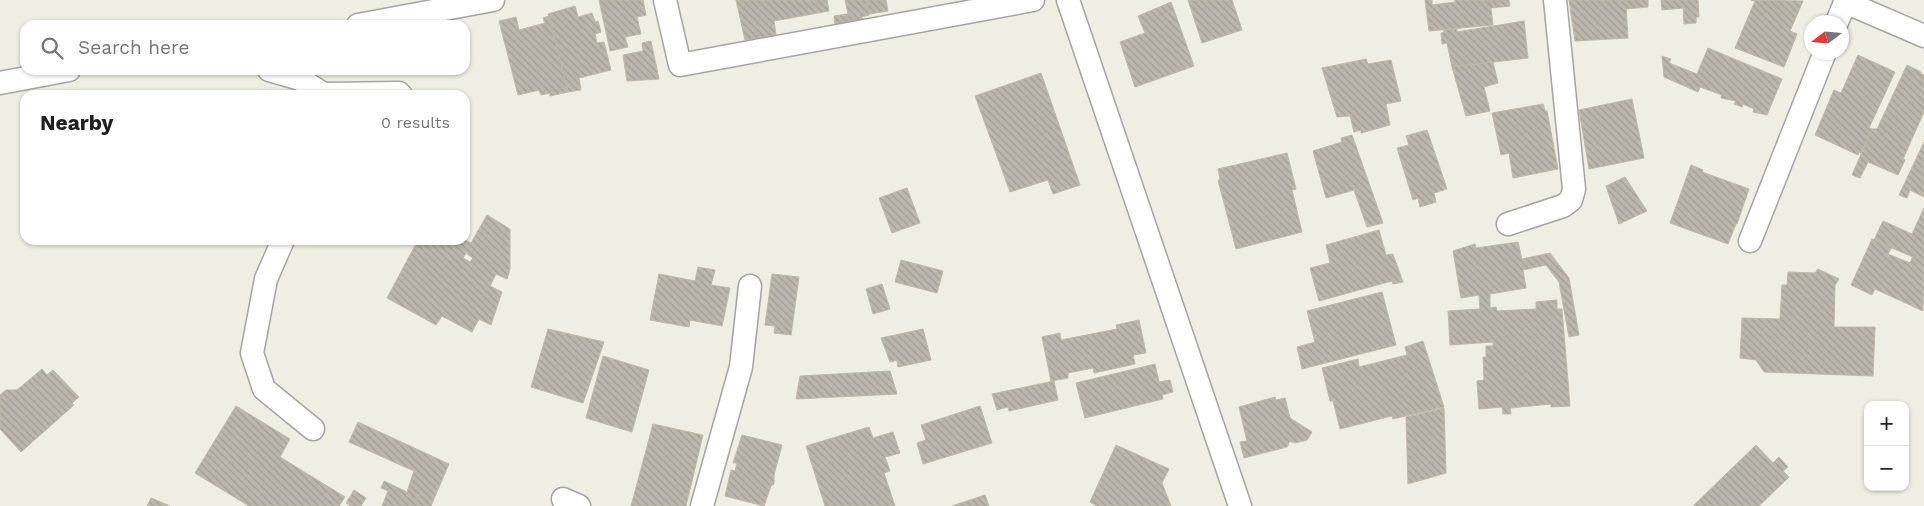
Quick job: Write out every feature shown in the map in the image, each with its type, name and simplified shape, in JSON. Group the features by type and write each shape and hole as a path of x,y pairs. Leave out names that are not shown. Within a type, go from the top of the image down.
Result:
{"street":[{"path":"385,20 493,0"},
{"path":"665,0 680,65 1033,0"},
{"path":"1068,0 1240,506"},
{"path":"1508,224 1563,206 1571,200 1574,189 1554,0"},
{"path":"1843,8 1924,36"},
{"path":"1750,241 1822,60"},
{"path":"0,83 42,75"},
{"path":"286,75 300,79 317,90"},
{"path":"281,245 266,279 252,353 264,389 313,429"},
{"path":"702,506 741,367 750,286"}],"building":[{"path":"599,0 643,0 646,15 637,17 641,34 625,37 628,47 610,51"},
{"path":"736,0 827,0 829,11 774,21 776,35 745,40"},
{"path":"845,0 866,0 869,15 862,17 863,19 858,22 835,26 834,16 848,14"},
{"path":"866,0 886,0 888,11 869,14"},
{"path":"1188,0 1232,0 1242,30 1202,43"},
{"path":"1425,0 1432,0 1432,5 1455,2 1455,0 1509,0 1510,6 1491,8 1493,25 1429,31"},
{"path":"1569,0 1621,0 1622,7 1626,6 1628,38 1575,41"},
{"path":"1621,0 1648,0 1648,7 1626,9 1626,6 1622,7"},
{"path":"1661,0 1698,0 1699,17 1696,17 1696,23 1684,24 1683,8 1662,10"},
{"path":"1751,0 1803,1 1790,31 1797,34 1784,67 1735,48 1755,1"},
{"path":"1171,2 1194,66 1135,87 1120,42 1145,33 1138,16"},
{"path":"575,6 578,17 592,13 595,22 598,21 601,32 595,34 597,43 604,42 611,70 579,78 581,90 568,92 548,14"},
{"path":"549,16 568,92 550,96 550,93 541,95 539,90 518,95 499,21 516,17 519,30 545,23 543,18"},
{"path":"1524,21 1528,58 1452,67 1447,43 1442,44 1441,33 1444,30 1457,29 1457,32"},
{"path":"651,41 659,79 627,81 623,55 643,51 642,43"},
{"path":"1708,48 1782,79 1767,115 1753,112 1754,109 1743,104 1742,107 1734,104 1736,101 1721,98 1722,95 1700,87 1698,92 1664,77 1662,56 1671,59 1669,63 1697,74"},
{"path":"1858,55 1895,72 1869,128 1872,129 1861,153 1859,152 1858,155 1815,135 1834,90 1841,93"},
{"path":"1366,59 1368,64 1391,60 1401,101 1386,104 1390,125 1361,133 1361,130 1354,132 1350,116 1337,117 1322,68"},
{"path":"1493,62 1498,83 1484,87 1490,111 1466,116 1452,67"},
{"path":"1907,65 1924,75 1924,112 1898,175 1868,162 1860,178 1852,175 1872,129 1877,129"},
{"path":"1041,73 1080,185 1053,194 1048,180 1010,192 975,96"},
{"path":"1632,99 1644,158 1589,169 1579,110"},
{"path":"1543,104 1545,111 1547,111 1558,169 1513,178 1509,153 1501,155 1492,113"},
{"path":"1427,130 1447,189 1434,193 1436,202 1420,207 1418,198 1413,200 1397,148 1409,145 1406,136"},
{"path":"1352,135 1383,223 1367,227 1354,190 1326,198 1313,151 1342,142 1341,138"},
{"path":"1924,142 1924,197 1910,190 1907,198 1899,195"},
{"path":"1287,153 1296,189 1292,190 1302,232 1236,249 1218,180 1220,179 1218,169"},
{"path":"1691,165 1703,170 1702,172 1749,189 1728,244 1670,223"},
{"path":"1625,177 1647,211 1619,224 1606,186"},
{"path":"907,188 920,223 892,233 879,198"},
{"path":"1924,208 1924,262 1874,240 1883,221 1912,234"},
{"path":"487,215 510,229 510,269 507,279 496,274 490,286 502,292 491,325 479,319 472,332 442,316 436,325 387,298 415,245 470,245","holes":["466,253 473,258 470,262 463,258"]},
{"path":"1379,230 1386,255 1393,254 1403,282 1393,284 1392,281 1319,301 1310,268 1330,263 1326,245"},
{"path":"1872,239 1892,247 1888,254 1910,263 1913,256 1924,262 1923,311 1875,289 1872,295 1851,285"},
{"path":"1518,242 1522,259 1550,253 1569,278 1579,335 1569,337 1559,282 1546,265 1523,270 1526,288 1490,294 1490,308 1496,307 1497,311 1536,309 1536,302 1557,300 1557,309 1562,309 1570,406 1551,407 1551,404 1510,408 1511,414 1503,414 1502,407 1479,409 1477,381 1484,380 1483,357 1486,357 1486,346 1493,346 1493,342 1450,345 1448,311 1480,309 1479,295 1461,298 1453,251 1475,244 1476,248"},
{"path":"901,260 943,271 937,293 895,282"},
{"path":"698,267 715,270 711,285 730,288 722,326 690,320 689,327 650,320 659,274 695,281"},
{"path":"1818,269 1839,279 1835,285 1834,327 1875,327 1873,376 1764,372 1756,360 1740,358 1742,318 1780,319 1782,285 1787,285 1788,272 1815,273"},
{"path":"772,274 799,277 791,335 774,333 775,326 765,325"},
{"path":"882,284 890,309 873,314 866,289"},
{"path":"1382,292 1396,345 1302,369 1297,347 1315,342 1307,311"},
{"path":"1139,320 1146,353 1133,355 1135,364 1094,373 1093,368 1068,373 1068,378 1051,381 1042,337 1060,333 1061,340 1117,329 1116,325"},
{"path":"548,329 604,342 583,403 531,387"},
{"path":"923,329 931,360 898,367 897,360 890,362 881,338"},
{"path":"1423,341 1444,407 1393,419 1392,416 1340,429 1333,401 1330,401 1322,368 1358,359 1359,367 1407,355 1405,347"},
{"path":"603,356 649,370 632,432 586,418"},
{"path":"1155,364 1159,382 1170,380 1173,392 1162,395 1163,399 1085,418 1076,383"},
{"path":"42,369 47,375 53,370 79,397 72,403 74,405 21,452 0,429 0,395 6,390 17,390"},
{"path":"890,371 897,394 796,399 800,376"},
{"path":"1054,381 1058,400 1009,411 1008,407 997,410 992,394"},
{"path":"1275,397 1276,400 1285,398 1290,418 1312,432 1307,440 1295,443 1290,441 1287,447 1244,458 1240,442 1247,441 1239,407"},
{"path":"236,406 290,439 280,457 345,497 339,506 249,506 195,473"},
{"path":"980,406 992,443 923,464 917,443 926,440 921,425"},
{"path":"1444,408 1446,473 1408,484 1406,417"},
{"path":"358,422 449,464 433,501 419,494 417,500 406,495 414,471 349,442"},
{"path":"653,424 703,435 686,506 631,506"},
{"path":"869,427 873,438 893,432 900,453 885,457 890,471 884,473 895,506 825,506 806,446"},
{"path":"742,435 782,445 774,475 774,484 771,486 764,506 725,496 731,470 735,471 737,463 733,463"},
{"path":"1116,445 1169,469 1162,483 1171,506 1097,506 1090,502"},
{"path":"1756,445 1773,463 1779,457 1788,467 1783,471 1789,477 1759,506 1693,506"},
{"path":"384,481 407,492 406,495 417,500 419,494 433,501 431,506 382,506 388,491 381,488"},
{"path":"354,490 366,498 361,506 351,506 346,503"},
{"path":"985,495 989,506 952,506"},
{"path":"151,498 170,506 147,506"}]}
